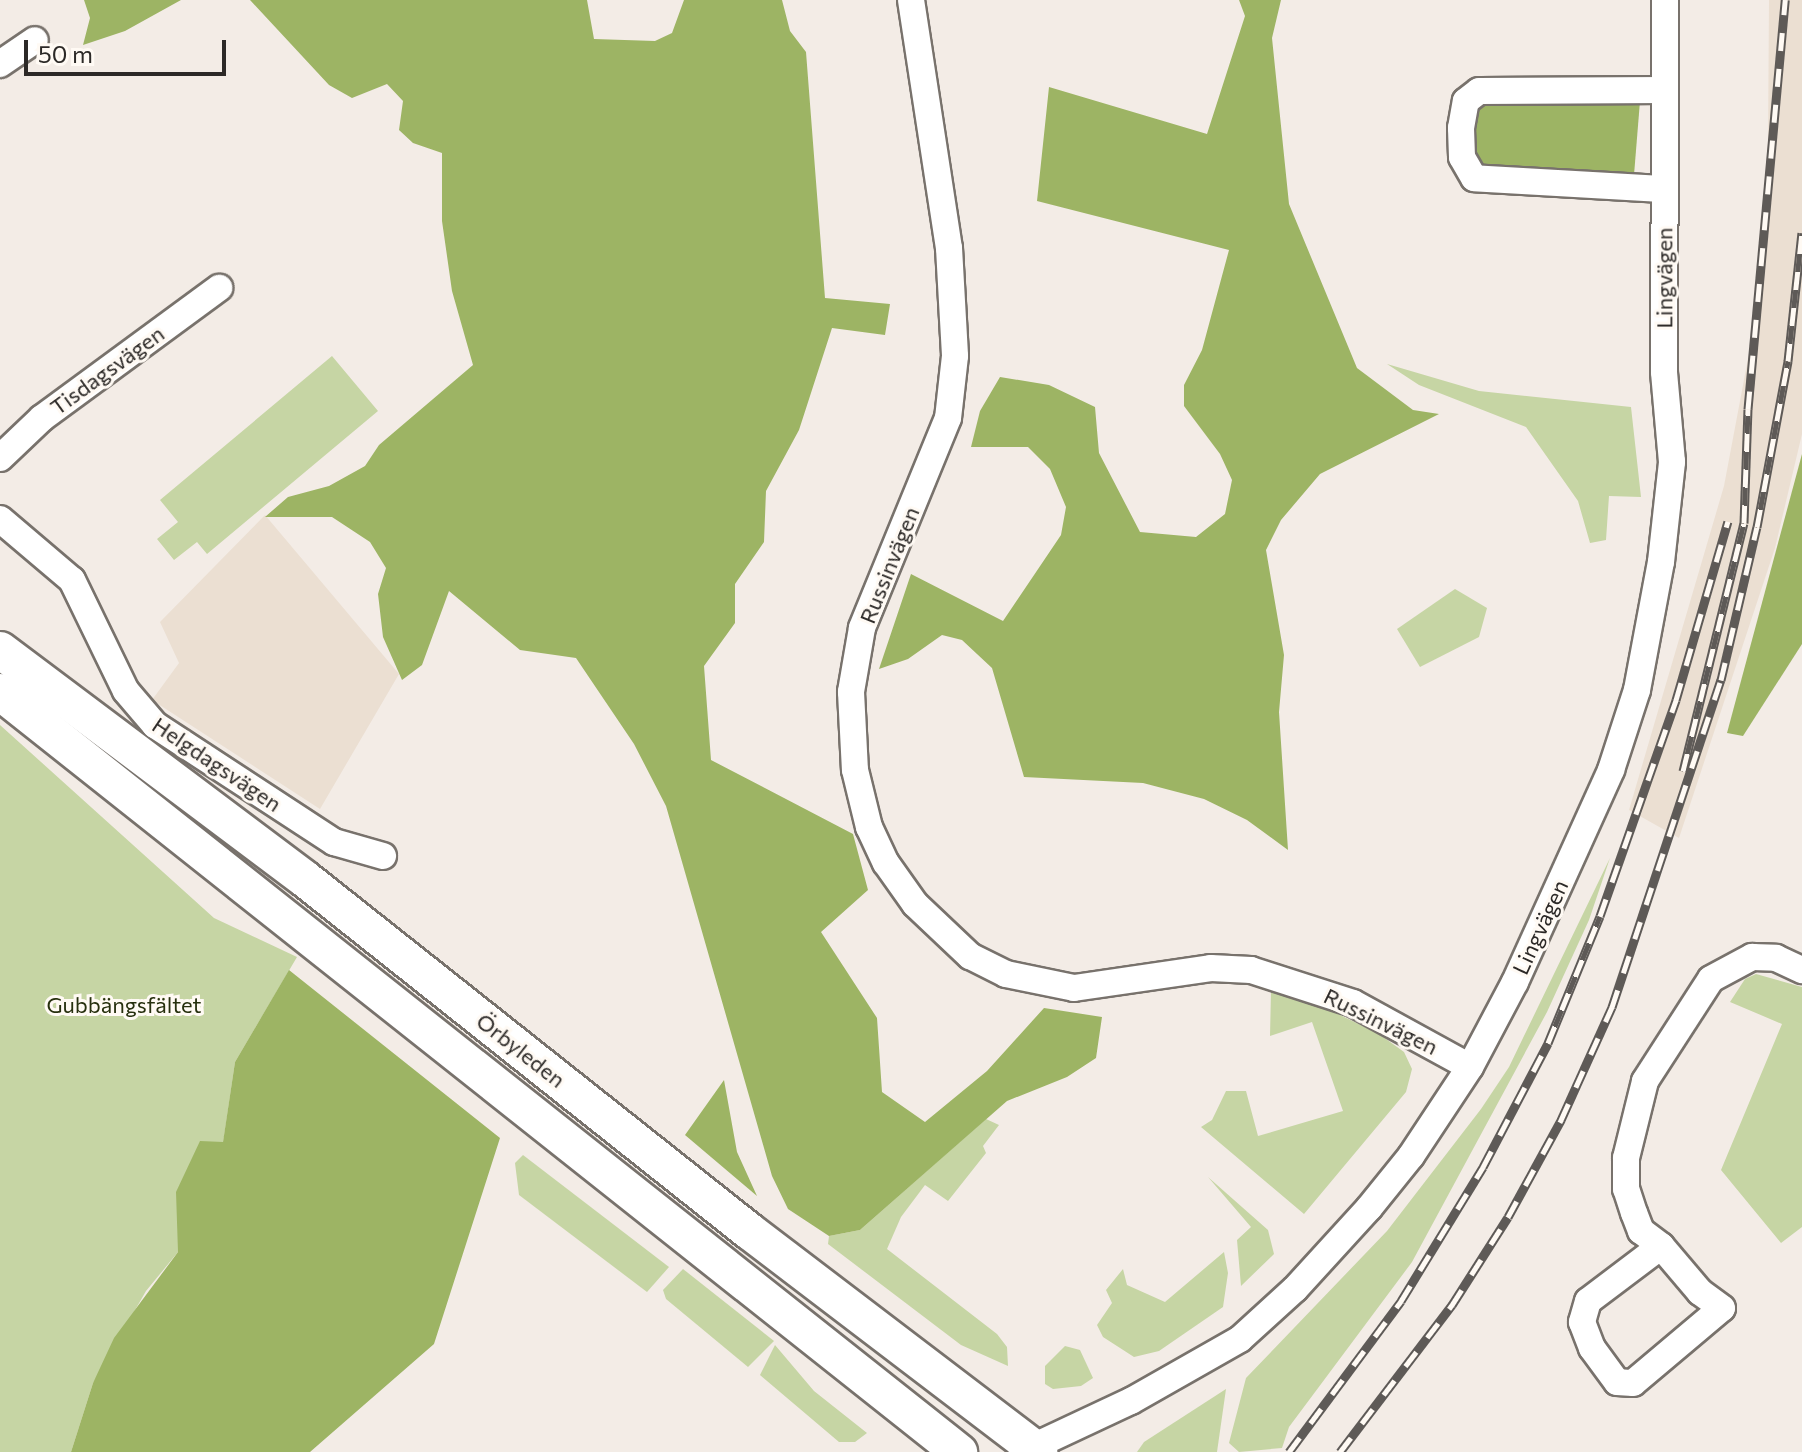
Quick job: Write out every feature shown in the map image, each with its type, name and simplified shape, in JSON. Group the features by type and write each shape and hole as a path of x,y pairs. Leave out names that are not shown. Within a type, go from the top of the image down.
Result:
{"main road":[{"name":"Örbyleden","path":"0,650 305,879 1031,1450"},
{"name":"Örbyleden","path":"0,692 959,1452"}],"street":[{"name":"Russinvägen","path":"911,0 949,248 955,356 948,418 862,628 851,692 855,770 869,827 886,863 915,904 970,956 1006,974 1074,988 1211,968 1251,970 1353,1003 1470,1067"},
{"name":"Lingvägen","path":"1031,1450 1131,1401 1240,1339 1295,1289 1369,1208 1411,1156 1470,1067 1515,982 1611,770 1637,690 1661,562 1672,462 1664,372 1662,189 1665,0"},
{"path":"0,64 35,40"},
{"path":"1662,189 1474,178 1462,157 1461,128 1466,101 1479,91 1664,90"},
{"name":"Tisdagsvägen","path":"0,458 42,418 219,288"},
{"name":"Helgdagsvägen","path":"0,519 72,580 126,691 155,725 334,842 383,856"},
{"path":"1661,1246 1588,1301 1582,1322 1592,1348 1617,1382 1633,1383 1722,1308 1700,1292 1661,1246 1641,1231 1626,1189 1632,1121 1645,1081 1711,979 1723,970 1752,957 1776,958 1802,970"}],"shaded area":[{"path":"1769,0 1802,0 1802,434 1775,548 1679,838 1629,810 1724,486 1756,316 1768,143"},
{"path":"265,515 399,674 320,809 152,700 179,663 160,622"}],"green space":[{"path":"84,0 181,0 125,31 83,45 90,18"},
{"path":"250,0 587,0 594,39 655,41 672,33 684,0 782,0 790,31 806,52 825,298 890,304 885,335 832,328 799,430 766,491 764,542 735,584 735,623 704,666 711,760 853,834 868,890 821,932 877,1018 882,1092 925,1122 987,1071 1044,1008 1102,1017 1096,1058 1067,1077 1007,1101 860,1230 829,1236 788,1209 772,1176 666,806 634,744 576,658 520,650 449,591 422,665 402,680 383,637 378,594 386,568 370,542 332,517 265,517 288,497 329,486 365,466 379,445 473,365 452,291 442,221 442,153 413,143 399,130 403,101 387,84 352,98 329,85"},
{"path":"1239,0 1281,0 1272,38 1289,204 1357,368 1413,410 1439,414 1320,474 1281,520 1266,550 1284,655 1279,712 1288,850 1247,820 1204,799 1143,783 1024,777 992,668 962,640 942,635 908,659 879,669 911,574 1003,621 1061,535 1066,507 1050,469 1028,447 971,447 980,411 1000,377 1049,385 1095,407 1099,453 1140,532 1196,537 1225,514 1232,480 1220,454 1184,406 1184,385 1202,350 1229,250 1037,201 1049,87 1207,134 1245,16"},
{"path":"1495,96 1640,101 1634,175 1487,175 1474,161 1473,122 1482,106"},
{"path":"332,356 378,411 207,554 197,542 174,560 157,539 178,522 160,500"},
{"path":"1387,364 1479,391 1631,407 1641,497 1609,496 1606,540 1590,543 1578,501 1526,427 1419,385"},
{"path":"1802,454 1802,644 1743,736 1727,733"},
{"path":"1455,589 1487,608 1479,637 1420,667 1397,629"},
{"name":"Gubbängsfältet","path":"0,725 214,918 297,957 235,1062 223,1143 178,1229 178,1252 146,1291 93,1383 71,1452 0,1452"},
{"path":"1610,858 1589,920 1547,1012 1412,1262 1289,1427 1282,1448 1239,1452 1229,1443 1246,1378 1387,1231 1481,1109 1509,1067"},
{"path":"289,970 500,1138 434,1344 310,1452 71,1452 93,1383 114,1338 178,1252 176,1192 200,1141 223,1142 235,1062"},
{"path":"1756,974 1802,987 1802,1227 1781,1243 1721,1170 1782,1024 1730,1002 1745,979"},
{"path":"1271,990 1291,991 1379,1034 1404,1052 1412,1069 1406,1092 1304,1214 1201,1127 1212,1120 1226,1091 1246,1091 1258,1136 1343,1111 1312,1022 1270,1036"},
{"path":"724,1080 737,1152 757,1196 685,1135"},
{"path":"986,1119 999,1125 983,1146 986,1153 948,1201 925,1185 901,1217 887,1249 997,1334 1007,1347 1008,1366 961,1345 828,1244 829,1236 860,1230"},
{"path":"523,1155 669,1267 647,1292 519,1195 515,1163"},
{"path":"1208,1177 1268,1230 1274,1254 1241,1286 1237,1240 1251,1227"},
{"path":"1224,1252 1228,1273 1223,1307 1159,1351 1134,1357 1103,1337 1097,1325 1112,1303 1106,1290 1123,1269 1127,1285 1165,1302"},
{"path":"683,1269 774,1341 748,1367 666,1299 663,1290"},
{"path":"775,1345 814,1391 867,1433 855,1442 839,1442 760,1375"},
{"path":"1065,1346 1080,1350 1093,1378 1081,1386 1053,1389 1045,1384 1045,1366"},
{"path":"1226,1389 1217,1452 1137,1452 1144,1442"}],"railway":[{"path":"1683,771 1744,523 1748,409 1785,0"},
{"path":"1340,1452 1452,1305 1508,1217 1561,1120 1612,1007 1721,680 1757,527 1788,361 1802,233"},
{"path":"1289,1452 1401,1301 1483,1167 1548,1043 1600,916 1676,700 1728,521"}]}
